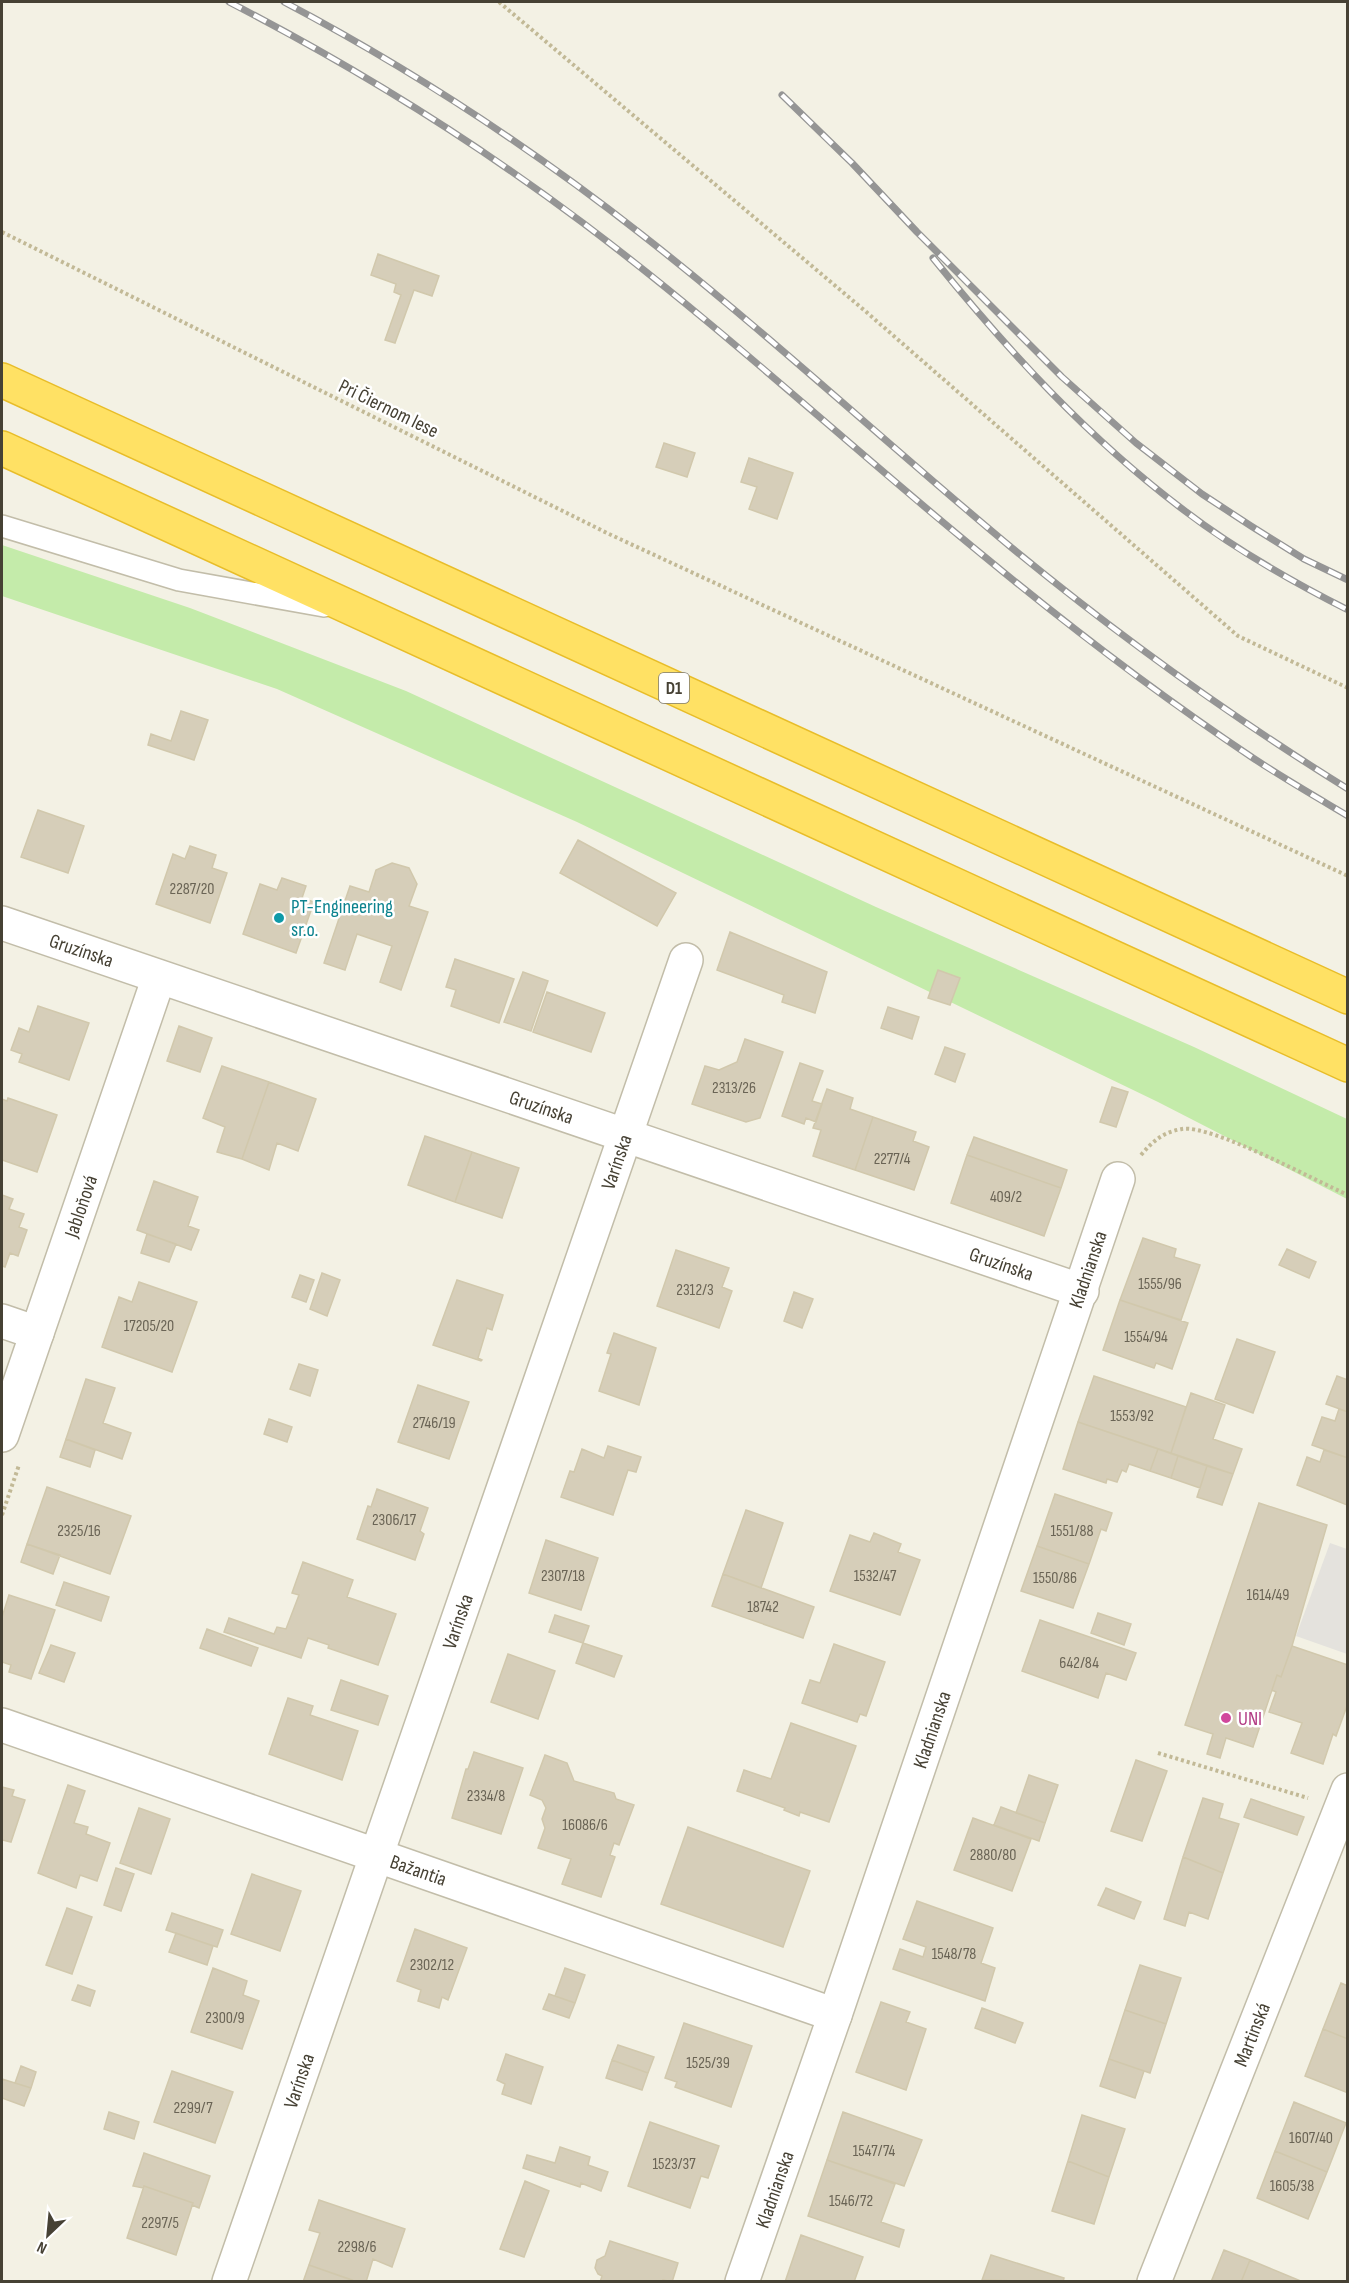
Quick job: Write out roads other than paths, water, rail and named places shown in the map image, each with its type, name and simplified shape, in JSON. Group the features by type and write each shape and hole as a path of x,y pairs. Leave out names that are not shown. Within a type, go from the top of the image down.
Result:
{"highway":[{"name":"D1","path":"2,380 1347,997"},
{"path":"2,448 1347,1065"}],"street":[{"name":"Gruzínska","path":"2,923 1082,1291"},
{"name":"Varínska","path":"229,2282 686,960"},
{"name":"Jabloňová","path":"11,1447 37,1333 159,977"},
{"name":"Kladnianska","path":"742,2282 1082,1291 1118,1179"},
{"path":"2,1321 37,1333"},
{"name":"Bažantia","path":"2,1725 835,2015"},
{"name":"Martinská","path":"1154,2282 1344,1798"}],"lane":[{"path":"2,526 179,580 358,612"}],"railway":[{"path":"229,2 366,78 454,133 541,192 686,304 935,515 1083,635 1218,734 1276,773 1348,816"},
{"path":"284,2 423,81 556,170 689,272 1052,581 1134,644 1218,704 1348,789"},
{"path":"782,95 1062,377 1136,443 1202,494 1251,526 1304,559 1348,580"},
{"path":"933,258 1020,360 1083,424 1150,483 1204,525 1244,552 1348,610"}],"place":[{"name":"PT-Engineering sr.o.","path":"279,918"},
{"name":"UNI","path":"1226,1718"}]}
